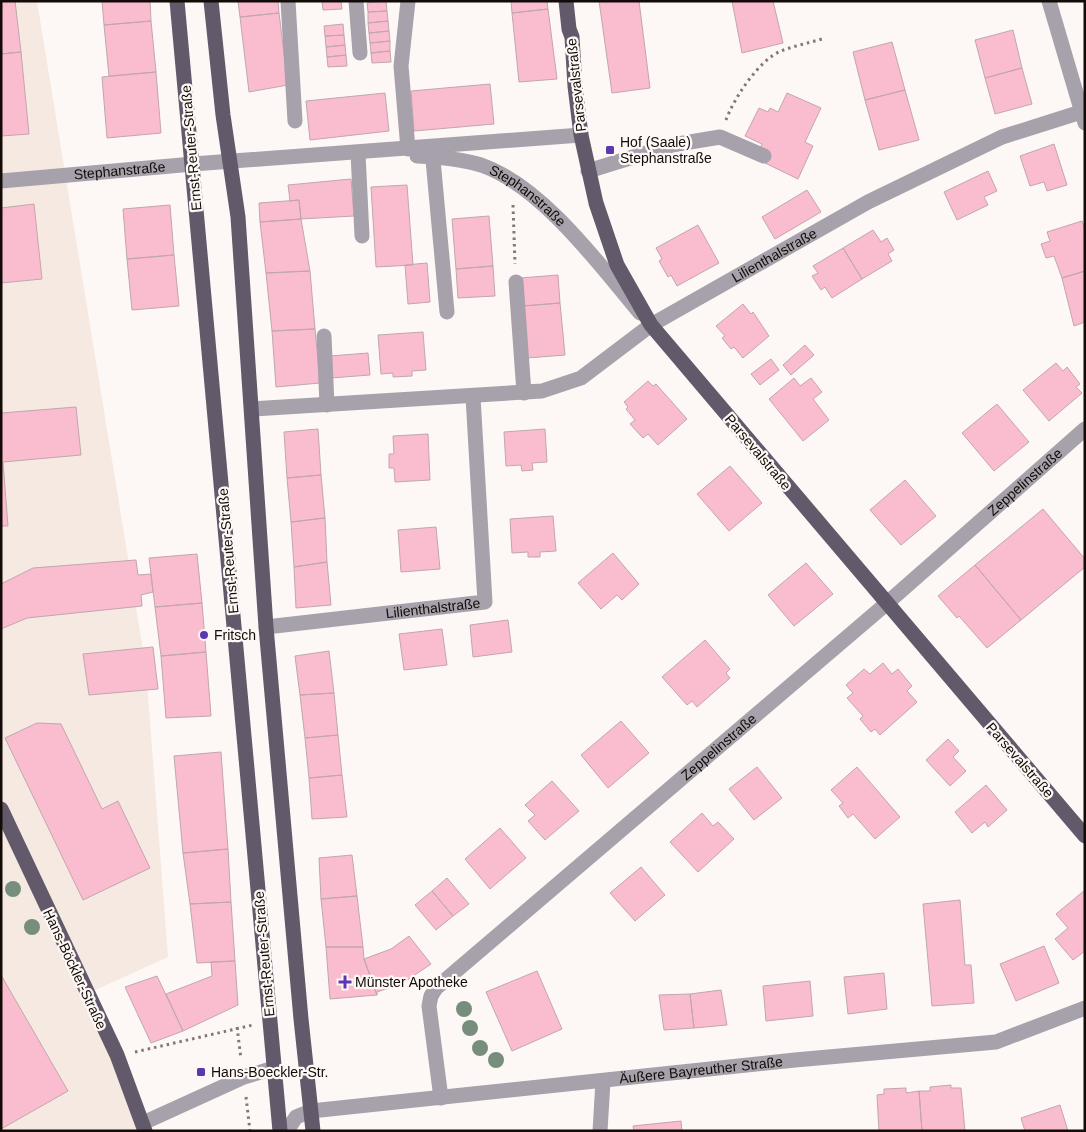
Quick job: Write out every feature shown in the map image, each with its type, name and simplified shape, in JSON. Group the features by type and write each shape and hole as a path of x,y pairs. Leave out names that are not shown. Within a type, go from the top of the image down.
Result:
{"main road":[{"name":"Ernst-Reuter-Straße","path":"177,1 280,1131"},
{"path":"211,1 223,115 238,217 266,627 301,1019 313,1131"},
{"name":"Parsevalstraße","path":"566,1 569,29 572,37 581,135 588,171 612,251 651,325 1085,836"},
{"name":"Hans-Böckler-Straße","path":"1,809 117,1055 144,1127"}],"street":[{"path":"288,1 295,121"},
{"path":"356,1 360,53"},
{"path":"408,1 401,66 408,149"},
{"path":"1049,1 1083,118"},
{"name":"Lilienthalstraße","path":"252,410 524,393 542,391 581,378 651,325 868,202 1002,137 1083,118"},
{"name":"Stephanstraße","path":"358,153 432,152 581,135"},
{"path":"588,171 672,145 720,137 764,156"},
{"name":"Stephanstraße","path":"1,181 231,161 408,149 432,152 480,165 512,180 542,204 586,250 651,325"},
{"path":"432,152 447,312"},
{"path":"358,153 362,236"},
{"path":"516,282 524,393"},
{"path":"324,336 327,405"},
{"name":"Lilienthalstraße","path":"266,627 485,602 473,397"},
{"name":"Zeppelinstraße","path":"441,1098 428,1006 436,988 886,604 1085,429"},
{"name":"Äußere Bayreuther Straße","path":"311,1111 795,1060 996,1042 1085,1008"},
{"path":"144,1127 244,1078 274,1068"},
{"path":"600,1131 603,1081"},
{"path":"287,1131 296,1117 311,1111"}],"path":[{"path":"720,137 739,95 762,65 779,52 822,39"},
{"path":"512,180 516,282"},
{"path":"117,1055 158,1048 237,1027 270,1023"}],"shaded area":[{"path":"1,1 37,1 146,668 168,957 91,992 147,1131 1,1131"}],"building":[{"path":"1,1 15,1 21,52 1,54"},
{"path":"102,1 150,1 151,21 104,25"},
{"path":"238,1 278,1 279,13 240,17"},
{"path":"322,1 341,1 342,9 323,10"},
{"path":"386,1 387,11 368,12 367,3"},
{"path":"511,1 547,1 548,9 512,13"},
{"path":"599,1 639,1 650,88 612,93"},
{"path":"732,1 773,1 783,43 742,53"},
{"path":"548,9 557,79 519,82 512,13"},
{"path":"387,11 388,21 368,23 368,12"},
{"path":"279,13 288,85 249,92 240,17"},
{"path":"151,21 156,72 109,76 104,25"},
{"path":"388,21 389,31 369,33 368,23"},
{"path":"343,24 344,35 325,36 324,26"},
{"path":"1013,30 1022,68 985,78 975,40"},
{"path":"389,31 390,41 370,43 369,33"},
{"path":"344,35 345,45 326,47 325,36"},
{"path":"390,41 390,51 371,53 370,43"},
{"path":"892,42 905,90 865,100 853,52"},
{"path":"345,45 346,55 327,57 326,47"},
{"path":"390,51 391,62 372,63 371,53"},
{"path":"21,52 29,134 1,136 1,54"},
{"path":"346,55 347,66 328,67 327,57"},
{"path":"1022,68 1032,104 995,114 985,78"},
{"path":"156,72 161,133 107,138 102,77"},
{"path":"490,84 494,124 414,131 411,91"},
{"path":"905,90 919,140 879,150 865,100"},
{"path":"385,93 389,131 310,140 306,101"},
{"path":"787,93 821,108 805,142 813,146 798,179 765,163 760,148 762,144 745,136 759,108 768,112 770,108 778,112"},
{"path":"1054,144 1067,185 1047,191 1044,182 1030,186 1020,156"},
{"path":"988,171 997,191 984,197 988,205 957,220 944,192"},
{"path":"351,179 354,216 301,219 299,200 290,201 288,185"},
{"path":"407,185 413,265 376,267 371,187"},
{"path":"807,190 821,212 775,239 762,217"},
{"path":"299,200 301,219 260,222 259,203"},
{"path":"34,204 42,279 1,283 1,208"},
{"path":"170,205 174,255 127,259 123,209"},
{"path":"489,216 493,266 456,269 452,219"},
{"path":"301,219 310,271 266,273 260,222"},
{"path":"1082,221 1085,230 1085,271 1062,278 1054,256 1046,258 1041,244 1050,241 1047,232"},
{"path":"698,225 719,263 677,286 671,275 668,277 659,261 662,259 656,248"},
{"path":"873,230 881,242 887,238 894,250 888,254 892,261 862,279 843,248"},
{"path":"843,248 862,279 832,298 825,287 821,290 812,276 818,273 813,266"},
{"path":"174,255 179,306 132,310 127,259"},
{"path":"427,263 430,302 408,304 405,265"},
{"path":"493,266 495,296 458,298 456,269"},
{"path":"310,271 315,329 272,331 266,273"},
{"path":"1085,271 1085,322 1074,326 1062,278"},
{"path":"558,275 560,303 523,306 520,278"},
{"path":"560,303 565,355 527,358 523,306"},
{"path":"743,304 751,314 753,312 769,336 743,358 734,347 731,349 722,338 725,336 716,326"},
{"path":"315,329 320,383 276,387 272,331"},
{"path":"423,332 426,370 412,371 412,376 393,377 393,373 381,374 378,335"},
{"path":"805,345 814,355 791,375 783,365"},
{"path":"368,353 370,375 331,378 330,356"},
{"path":"771,359 779,370 760,385 751,374"},
{"path":"1056,363 1063,371 1067,367 1080,384 1076,387 1082,393 1049,421 1023,390"},
{"path":"794,378 800,386 811,378 822,392 813,399 829,420 803,441 769,399"},
{"path":"648,381 653,386 656,384 687,419 658,445 648,434 643,438 630,424 635,420 626,409 628,407 624,402"},
{"path":"997,404 1029,442 994,471 962,433"},
{"path":"76,407 81,455 3,462 8,526 1,526 1,413"},
{"path":"318,429 321,475 287,478 284,432"},
{"path":"545,429 547,462 532,463 533,470 522,471 521,465 506,466 504,432"},
{"path":"428,434 430,480 395,482 394,468 389,468 389,454 394,454 393,436"},
{"path":"730,466 762,503 729,531 697,494"},
{"path":"321,475 325,518 291,522 287,478"},
{"path":"905,480 936,516 901,545 870,510"},
{"path":"1043,509 1085,559 1085,567 1021,620 975,565"},
{"path":"553,516 556,551 540,552 540,557 528,557 528,552 512,553 510,519"},
{"path":"325,518 327,562 294,567 291,522"},
{"path":"436,527 440,569 401,572 398,530"},
{"path":"613,553 639,584 622,600 617,595 601,609 578,583"},
{"path":"197,554 202,603 155,607 149,558"},
{"path":"136,560 138,575 151,574 153,592 141,595 142,606 27,618 1,629 1,584 33,568"},
{"path":"327,562 331,605 296,608 294,567"},
{"path":"806,563 833,594 794,626 768,595"},
{"path":"975,565 1021,620 987,648 959,616 957,618 938,596"},
{"path":"202,603 206,652 161,656 155,607"},
{"path":"508,620 512,652 473,657 470,625"},
{"path":"442,629 447,665 404,670 399,634"},
{"path":"705,640 730,669 726,673 730,678 697,707 692,701 687,705 662,677"},
{"path":"153,647 158,689 89,695 83,654"},
{"path":"329,651 334,693 300,695 295,656"},
{"path":"206,652 211,716 166,718 161,656"},
{"path":"883,663 892,674 898,669 912,686 907,691 917,702 880,735 875,729 871,732 860,719 863,716 847,698 853,693 846,685 864,669 870,674"},
{"path":"334,693 338,735 305,738 300,695"},
{"path":"621,721 649,753 608,788 581,755"},
{"path":"37,723 61,724 102,809 118,801 150,868 83,900 5,738"},
{"path":"338,735 342,775 309,778 305,738"},
{"path":"948,739 959,751 953,757 966,771 950,786 926,760"},
{"path":"221,752 228,849 183,853 174,756"},
{"path":"757,767 782,798 754,820 729,789"},
{"path":"857,767 900,817 875,839 853,814 848,818 839,806 843,803 831,790"},
{"path":"342,775 347,817 312,819 309,778"},
{"path":"552,781 579,811 545,840 528,821 535,815 525,805"},
{"path":"986,785 1007,810 988,827 985,822 972,833 955,812"},
{"path":"702,813 713,826 718,822 734,839 698,872 670,842"},
{"path":"500,828 526,858 490,889 465,859"},
{"path":"228,849 231,902 190,904 183,853"},
{"path":"352,855 357,896 321,899 319,858"},
{"path":"641,867 665,895 635,921 610,893"},
{"path":"447,878 469,904 453,916 432,891"},
{"path":"1085,890 1085,951 1073,960 1055,939 1068,928 1056,914"},
{"path":"432,891 453,916 436,930 415,905"},
{"path":"357,896 363,947 326,947 321,899"},
{"path":"960,900 965,965 971,965 974,1003 932,1006 923,904"},
{"path":"231,902 235,961 197,963 190,904"},
{"path":"409,936 431,964 403,983 377,992 377,995 364,959 391,949"},
{"path":"1044,946 1059,983 1016,1001 1000,964"},
{"path":"326,947 363,947 364,959 377,995 330,999"},
{"path":"235,961 238,1005 183,1031 166,994 212,976 211,962"},
{"path":"537,971 562,1029 512,1051 486,992"},
{"path":"884,973 887,1009 848,1014 844,977"},
{"path":"1,975 68,1091 1,1129"},
{"path":"157,976 183,1031 151,1043 125,987"},
{"path":"810,981 813,1016 766,1021 763,986"},
{"path":"721,990 727,1025 694,1028 690,994"},
{"path":"690,994 694,1028 664,1030 659,995"},
{"path":"951,1085 951,1088 961,1088 965,1131 922,1131 919,1091 930,1091 930,1087"},
{"path":"906,1088 906,1093 919,1091 922,1131 879,1131 877,1095 884,1094 884,1089"},
{"path":"1060,1105 1068,1131 1025,1131 1021,1118"},
{"path":"681,1121 682,1131 634,1131 633,1126"}],"place":[{"name":"Hof (Saale) Stephanstraße","path":"610,150"},
{"name":"Fritsch","path":"204,635"},
{"name":"Münster Apotheke","path":"345,982"},
{"name":"Hans-Boeckler-Str.","path":"201,1072"}]}
